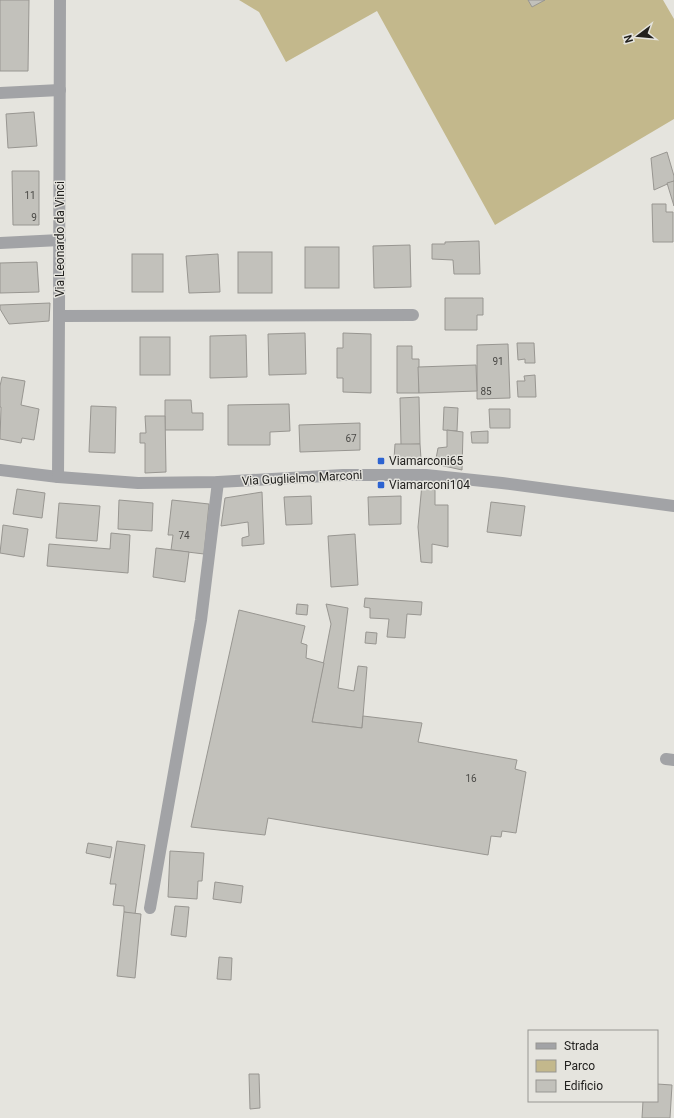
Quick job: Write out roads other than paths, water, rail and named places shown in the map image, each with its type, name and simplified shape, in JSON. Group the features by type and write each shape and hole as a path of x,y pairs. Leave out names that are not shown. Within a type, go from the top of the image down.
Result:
{"street":[{"name":"Via Leonardo da Vinci","path":"58,477 60,316 60,0"},
{"path":"0,93 60,90"},
{"path":"0,243 60,240"},
{"path":"60,316 413,315"},
{"name":"Via Guglielmo Marconi","path":"0,470 58,477 138,483 218,482 343,475 426,475 502,483 674,506"},
{"path":"150,908 201,620 218,482"}],"place":[{"name":"Viamarconi65","path":"381,461"},
{"name":"Viamarconi104","path":"381,485"}]}
